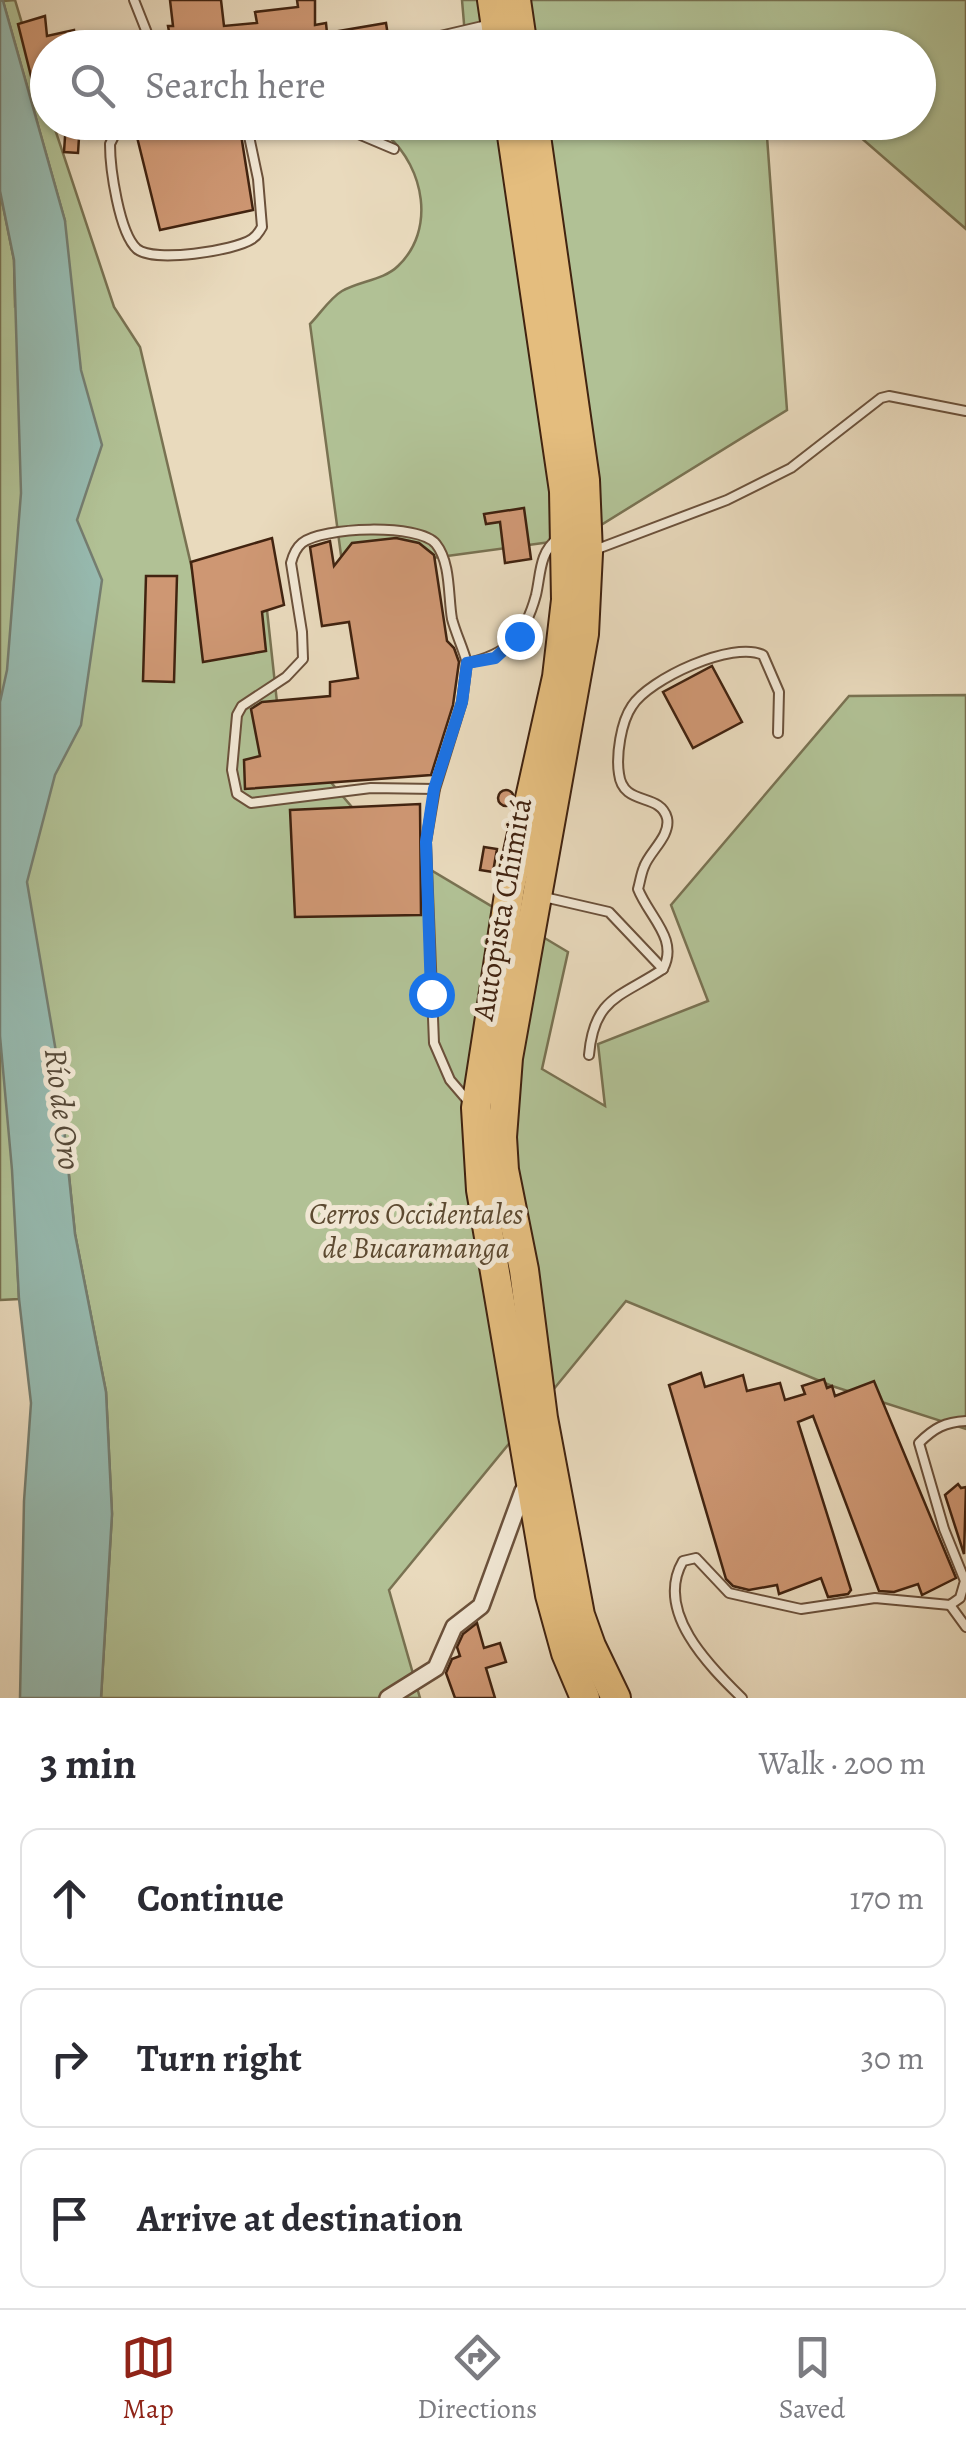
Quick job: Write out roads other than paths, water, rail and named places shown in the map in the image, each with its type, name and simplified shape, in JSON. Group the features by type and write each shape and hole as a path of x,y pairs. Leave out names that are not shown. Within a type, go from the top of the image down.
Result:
{"highway":[{"path":"516,0 520,30"},
{"name":"Autopista Chimitá","path":"513,140 564,491 566,600 559,660 510,888 476,1108 481,1190 550,1595 584,1698"},
{"name":"Autopista Chimitá","path":"537,140 585,480 588,553 584,634 508,1058 502,1138 546,1434 580,1615 616,1698"}],"street":[{"path":"388,1698 436,1668 454,1627 480,1606 522,1491 530,1484"}],"lane":[{"path":"134,0 146,30"},
{"path":"470,30 496,24"},
{"path":"112,140 124,232 147,255 184,256 249,242 262,227 250,140"},
{"path":"373,140 394,149"},
{"path":"588,553 727,500 791,468 881,398 889,396 966,411"},
{"path":"434,789 371,788 250,803 237,794 232,770 237,715 242,706 286,677 303,659 291,563 303,542 318,535 405,530 418,532 437,544 444,562 453,621 467,663 462,702 434,789 426,842 434,1043 450,1080 476,1108"},
{"path":"467,663 495,658 519,636 536,596 541,560 550,544 567,533"},
{"path":"589,1055 591,1034 601,1010 615,996 663,969 669,951 666,937 638,890 644,864 667,827 667,818 660,807 629,795 619,779 618,752 630,708 651,685 683,670 746,650 756,651 764,654 778,692 778,733"},
{"path":"538,895 608,912 663,969"},
{"path":"742,1698 691,1641 675,1592 674,1577 683,1561 696,1558 730,1594 801,1609 874,1598 950,1604 960,1598 965,1581 944,1529 919,1444 947,1422 966,1422"},
{"path":"950,1604 966,1627"}],"water":[{"path":"0,0 30,97 30,140 42,140 65,221 81,370 102,445 77,520 102,580 81,725 55,775 27,882 56,1052 75,1234 106,1392 112,1514 101,1698 20,1698 24,1501 31,1403 19,1299 0,1036 0,702 7,670 21,493 14,260 0,191"}],"water label":[{"name":"Río de Oro","path":"63,1109"}],"park label":[{"name":"Cerros Occidentales de Bucaramanga","path":"416,1231"}]}
